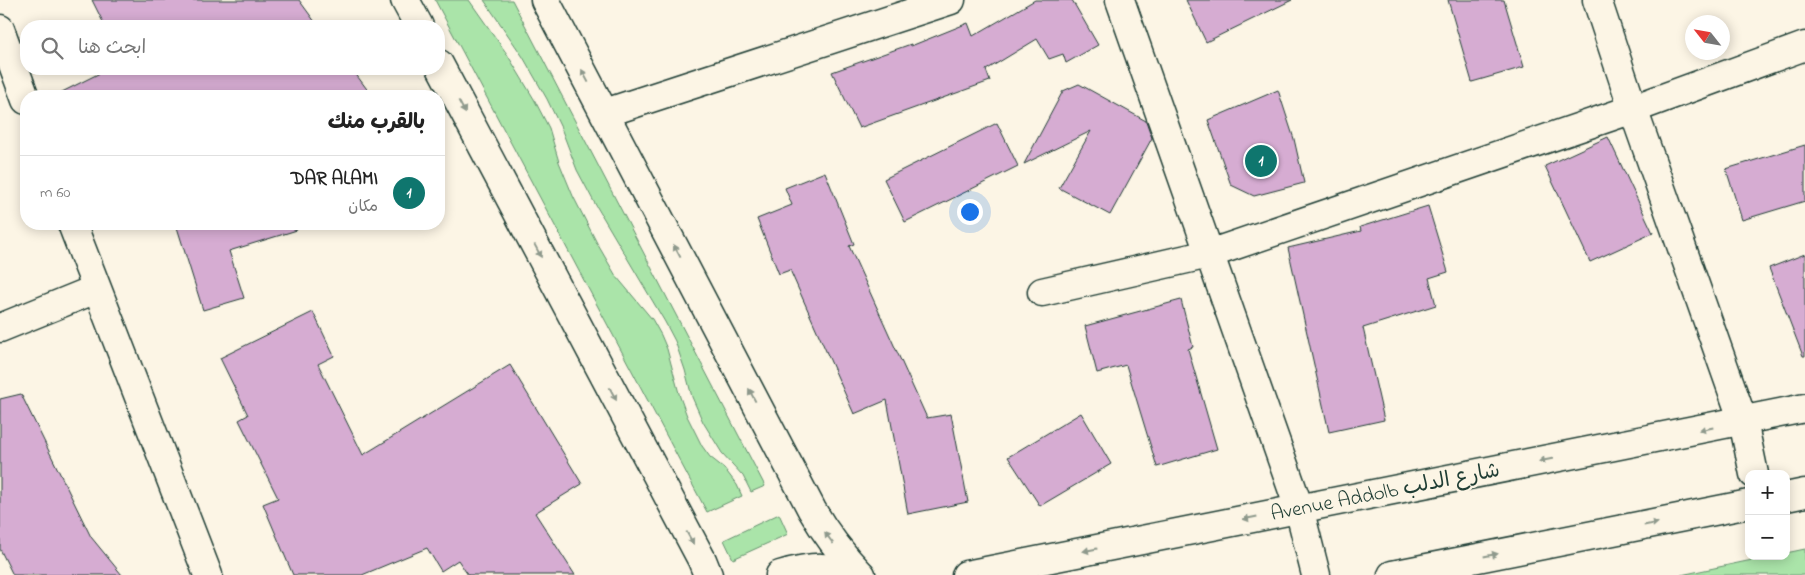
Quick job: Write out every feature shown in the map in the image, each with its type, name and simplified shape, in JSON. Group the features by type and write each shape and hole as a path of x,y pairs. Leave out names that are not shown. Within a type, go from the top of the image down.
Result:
{"street":[{"path":"405,0 416,20"},
{"path":"545,0 812,510 826,534 861,575"},
{"path":"604,112 951,0"},
{"path":"1120,0 1299,508 1316,575"},
{"path":"1597,0 1633,109 1743,421 1753,470"},
{"path":"0,29 22,90"},
{"path":"1042,292 1209,254 1633,109 1805,46"},
{"path":"445,75 702,560 708,575"},
{"path":"74,230 208,575"},
{"path":"0,328 96,289"},
{"name":"Avenue Addolb شارع الدلب","path":"966,575 1805,408"},
{"path":"1790,495 1805,492"},
{"path":"1392,575 1745,505"},
{"path":"780,575 804,568 833,568 861,575"}],"green space":[{"path":"435,0 469,0 507,54 549,128 559,162 573,196 598,245 616,276 652,319 661,335 687,416 702,446 710,457 724,468 737,485 742,496 707,512"},
{"path":"484,0 512,0 765,486 751,492 743,476 722,453 703,422 692,397 675,341 577,170 561,128 547,99 523,57"},
{"path":"779,514 788,534 733,559 724,540"},
{"path":"1805,549 1805,575 1681,575 1752,560 1790,560 1790,552"}],"building":[{"path":"92,0 299,0 314,20 102,20"},
{"path":"1035,0 1072,0 1098,45 1066,63 1063,54 1049,59 1037,39 986,70 990,81 859,128 832,72 911,44 911,46 968,23 973,36"},
{"path":"1186,0 1292,0 1206,42"},
{"path":"1448,0 1504,0 1524,67 1472,82"},
{"path":"96,75 356,75 368,90 66,90"},
{"path":"1079,84 1146,121 1152,138 1110,215 1059,188 1091,131 1024,164 1063,91"},
{"path":"1278,90 1294,139 1304,183 1254,196 1231,185 1208,120"},
{"path":"997,123 1018,166 905,222 884,179"},
{"path":"1608,137 1653,233 1590,262 1545,166"},
{"path":"1805,145 1805,201 1742,220 1726,169"},
{"path":"825,172 854,244 849,246 927,418 951,414 968,502 908,514 887,400 854,414 790,270 779,274 757,219 792,205 785,188"},
{"path":"1428,206 1448,272 1429,278 1436,305 1363,328 1384,420 1329,432 1288,248 1361,231 1360,227"},
{"path":"178,230 297,230 229,251 244,298 203,310"},
{"path":"1805,254 1805,356 1803,356 1769,268"},
{"path":"1181,300 1193,347 1188,349 1217,449 1157,467 1126,365 1097,373 1085,326"},
{"path":"313,312 334,356 318,364 363,455 510,365 582,484 535,513 575,575 468,575 458,560 441,571 427,548 362,575 293,575 263,504 278,498 239,420 248,415 220,358"},
{"path":"21,394 91,537 122,575 13,575 0,549 0,399"},
{"path":"1081,413 1111,464 1040,506 1008,457"}],"place":[{"name":"DAR ALAMI","path":"1261,161"}]}
